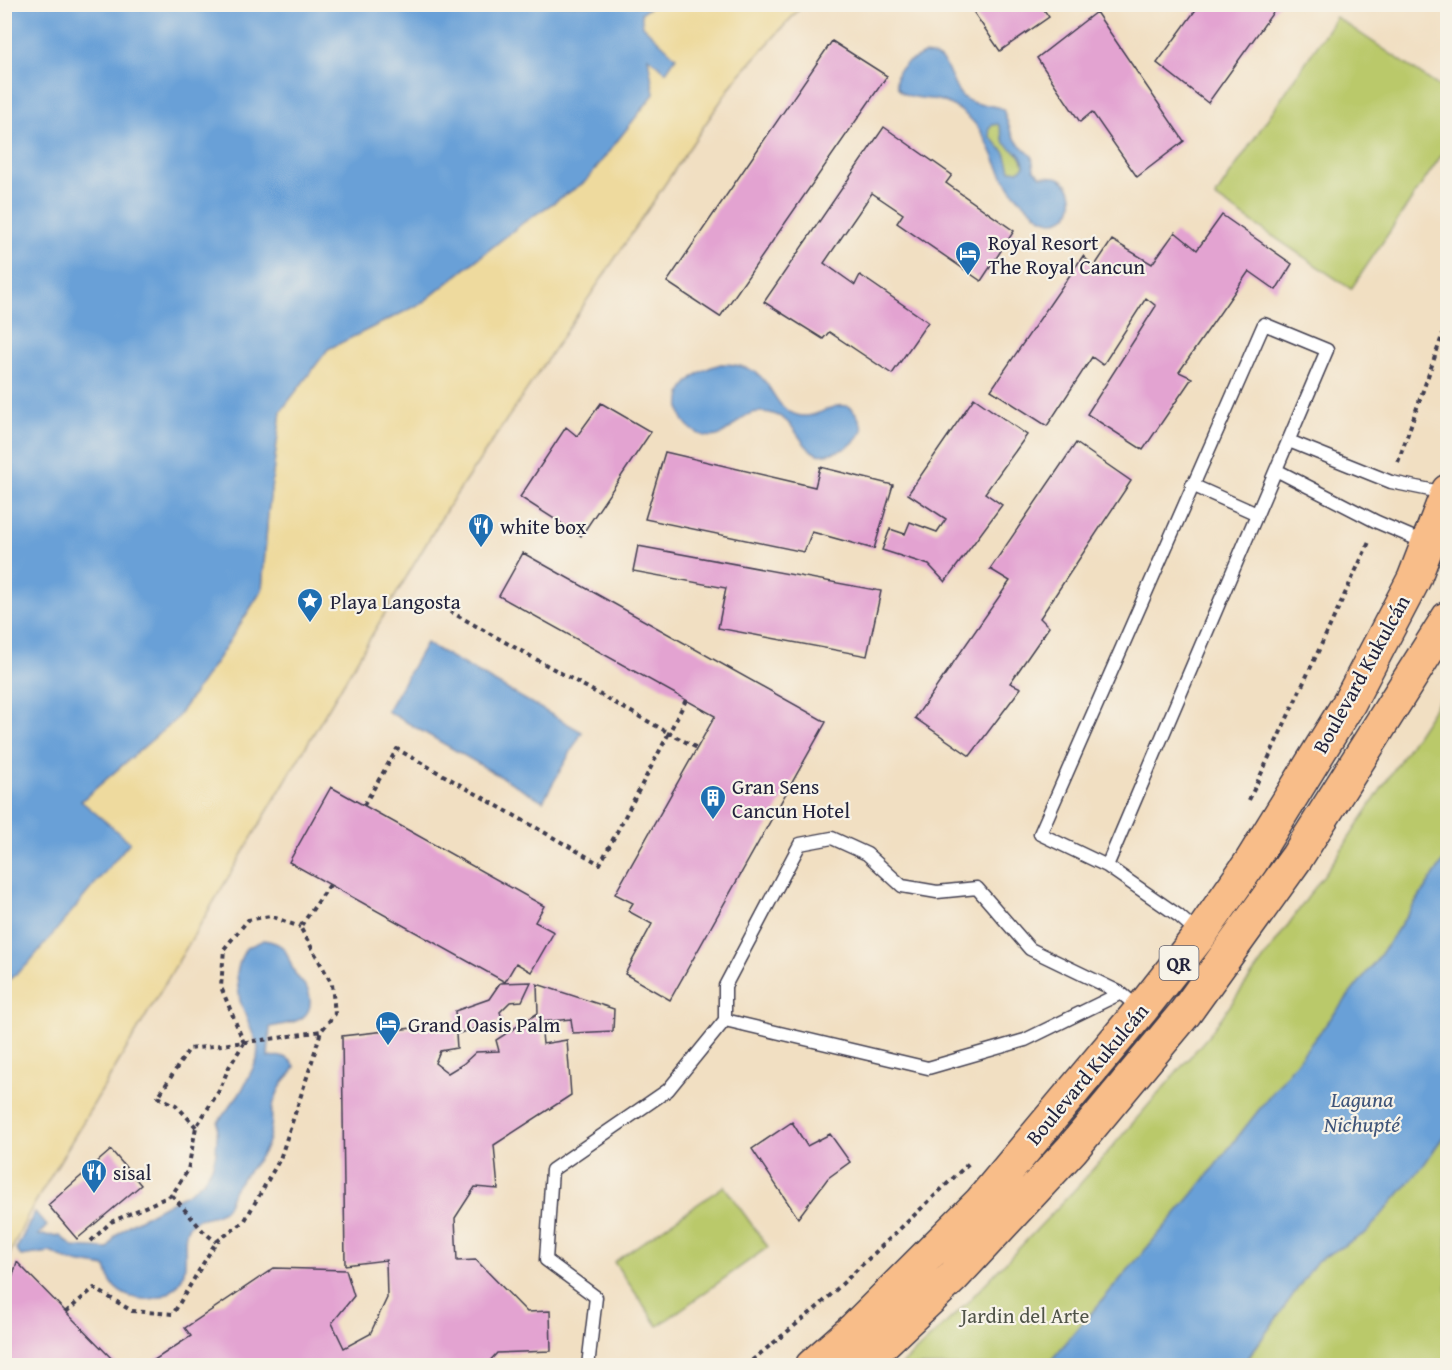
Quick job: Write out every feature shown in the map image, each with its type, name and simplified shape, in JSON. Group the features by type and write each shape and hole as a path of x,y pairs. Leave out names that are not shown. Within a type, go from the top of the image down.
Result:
{"main road":[{"name":"Boulevard Kukulcán","path":"812,1365 855,1328 980,1203 1131,1001 1200,935 1251,862 1349,703 1414,579 1447,492"},
{"name":"Boulevard Kukulcán","path":"859,1365 953,1277 1072,1149 1185,1013 1297,857 1448,618"}],"lane":[{"path":"1107,867 1327,350 1264,324 1040,834 1107,867 1179,916 1200,935"},
{"path":"1289,441 1381,479 1447,492"},
{"path":"1276,470 1377,522 1427,544"},
{"path":"1192,485 1257,514"},
{"path":"588,1365 596,1298 546,1260 552,1170 668,1090 725,1020 725,986 800,844 832,838 867,854 902,886 938,892 977,888 1030,949 1131,1001"},
{"path":"725,1020 928,1068 1025,1040 1131,1001"}],"path":[{"path":"451,612 697,748"},
{"path":"364,806 396,749 600,864 686,700"},
{"path":"300,927 330,885"},
{"path":"66,1312 94,1288 132,1311 173,1314 216,1242 244,1222 280,1158 321,1031 335,1014 332,984 300,927 270,916 248,920 224,949 221,987 244,1043"},
{"path":"196,1127 176,1106 158,1097 189,1049 321,1031"},
{"path":"91,1241 111,1222 172,1195 188,1170 196,1127 219,1091 229,1067 244,1043"},
{"path":"172,1195 203,1232 216,1242"}],"green space":[{"path":"1336,17 1447,92 1447,147 1351,289 1215,197"},
{"path":"992,125 1001,126 1005,139 1023,160 1024,166 1019,171 1010,170 1005,153 990,136 989,129"},
{"name":"Jardin del Arte","path":"1447,688 1447,856 1379,957 1192,1195 1047,1365 900,1366 960,1310 1080,1184 1209,1035 1336,858"},
{"path":"1447,1131 1447,1365 1243,1366 1317,1261 1366,1233 1423,1166"},
{"path":"724,1186 768,1247 658,1326 614,1262"}],"sand":[{"name":"Playa Langosta","path":"654,5 803,5 735,80 448,507 29,1213 5,1264 5,983 27,964 129,842 80,802 176,719 262,590 268,513 281,411 328,349 422,303 524,222 585,182 654,94 640,13"}],"water":[{"path":"5,4 654,5 641,13 643,26 676,57 666,72 648,57 654,94 585,182 524,222 422,303 328,349 281,411 268,513 262,590 176,719 81,801 130,842 27,965 5,983"},
{"path":"924,54 934,56 945,64 963,97 972,102 1003,109 1011,132 1018,143 1032,156 1034,170 1041,176 1059,178 1071,191 1071,207 1068,214 1054,221 1041,218 1030,209 1007,183 983,136 976,125 963,113 942,101 903,93 896,81 898,71 908,62","holes":["998,124 1005,143 1022,158 1024,166 1019,171 1010,170 1005,153 990,136 989,129 992,125"]},
{"path":"721,364 753,370 762,377 786,410 797,415 807,416 843,405 850,408 857,415 863,430 848,447 822,455 805,445 786,421 770,413 760,412 745,416 730,429 717,436 699,434 684,421 680,410 681,394 686,385 698,374"},
{"path":"426,643 582,732 543,801 387,711"},
{"name":"Laguna Nichupté","path":"1447,856 1447,1131 1423,1166 1366,1233 1317,1261 1243,1365 1047,1365 1192,1195 1379,957"},
{"path":"264,940 279,945 286,952 292,968 309,993 309,1010 300,1019 270,1027 268,1057 287,1058 295,1066 275,1099 272,1108 272,1124 262,1154 234,1189 225,1209 216,1215 197,1220 189,1226 186,1236 185,1269 178,1285 161,1297 140,1299 120,1291 111,1282 106,1267 69,1261 50,1252 21,1256 16,1250 35,1212 47,1226 38,1235 60,1236 74,1247 108,1249 115,1236 129,1225 190,1192 204,1180 213,1165 216,1153 218,1122 242,1090 257,1060 258,1047 240,1001 237,973 246,948"}],"building":[{"path":"968,4 1040,4 1049,17 1000,51"},
{"path":"1200,4 1279,4 1208,103 1157,63"},
{"path":"1096,12 1184,141 1137,177 1092,112 1080,122 1037,58"},
{"path":"832,41 887,76 720,317 667,282"},
{"path":"884,127 952,175 946,183 1014,231 981,281 897,223 903,214 872,193 824,263 855,285 860,275 928,322 892,374 829,332 823,339 764,302"},
{"path":"1222,215 1292,264 1276,290 1249,271 1179,372 1192,378 1143,450 1087,414 1156,306 1146,298 1103,365 1092,357 1047,426 991,390 1083,256 1094,267 1112,240 1152,264 1175,232 1197,250"},
{"path":"974,398 1027,435 985,493 1002,505 945,582 929,565 882,550 890,529 905,534 910,522 937,532 946,519 908,494"},
{"path":"601,403 651,432 581,536 520,497 566,427 577,436"},
{"path":"1076,443 1131,481 1040,618 1049,627 1010,683 1021,688 970,756 915,718 1010,581 990,569"},
{"path":"665,452 815,487 820,467 893,485 874,549 812,532 804,552 645,519"},
{"path":"638,546 881,591 867,656 718,628 726,588 633,571"},
{"name":"Gran Sens Cancun Hotel","path":"523,553 826,722 670,1000 625,974 652,924 628,911 633,903 615,894 715,716 499,596"},
{"path":"331,787 544,906 535,922 554,932 531,972 516,963 505,982 289,862"},
{"path":"531,982 522,1001 510,1002 500,1012 503,1021 456,1034 457,1048 440,1051 435,1063 448,1073 463,1064 476,1052 499,1051 496,1040 538,1013 537,984 614,1009 613,1031 573,1033 571,1019 541,1022 543,1044 567,1040 571,1095 494,1145 498,1189 475,1187 455,1218 457,1261 476,1260 527,1312 550,1311 551,1351 497,1353 485,1366 145,1366 191,1336 185,1328 274,1268 346,1270 354,1296 332,1323 344,1348 370,1334 387,1298 386,1260 345,1265 342,1036 456,1023 455,1011 489,999 500,983"},
{"path":"792,1122 807,1146 830,1134 850,1162 828,1178 798,1218 752,1149"},
{"name":"sisal","path":"111,1150 141,1185 77,1239 48,1205"},
{"path":"17,1262 119,1366 4,1366 4,1305"}],"place":[{"name":"Royal Resort The Royal Cancun","path":"968,277"},
{"name":"white box","path":"481,549"},
{"name":"Playa Langosta","path":"310,624"},
{"name":"Gran Sens Cancun Hotel","path":"713,821"},
{"name":"Grand Oasis Palm","path":"388,1047"},
{"name":"sisal","path":"94,1195"}]}
